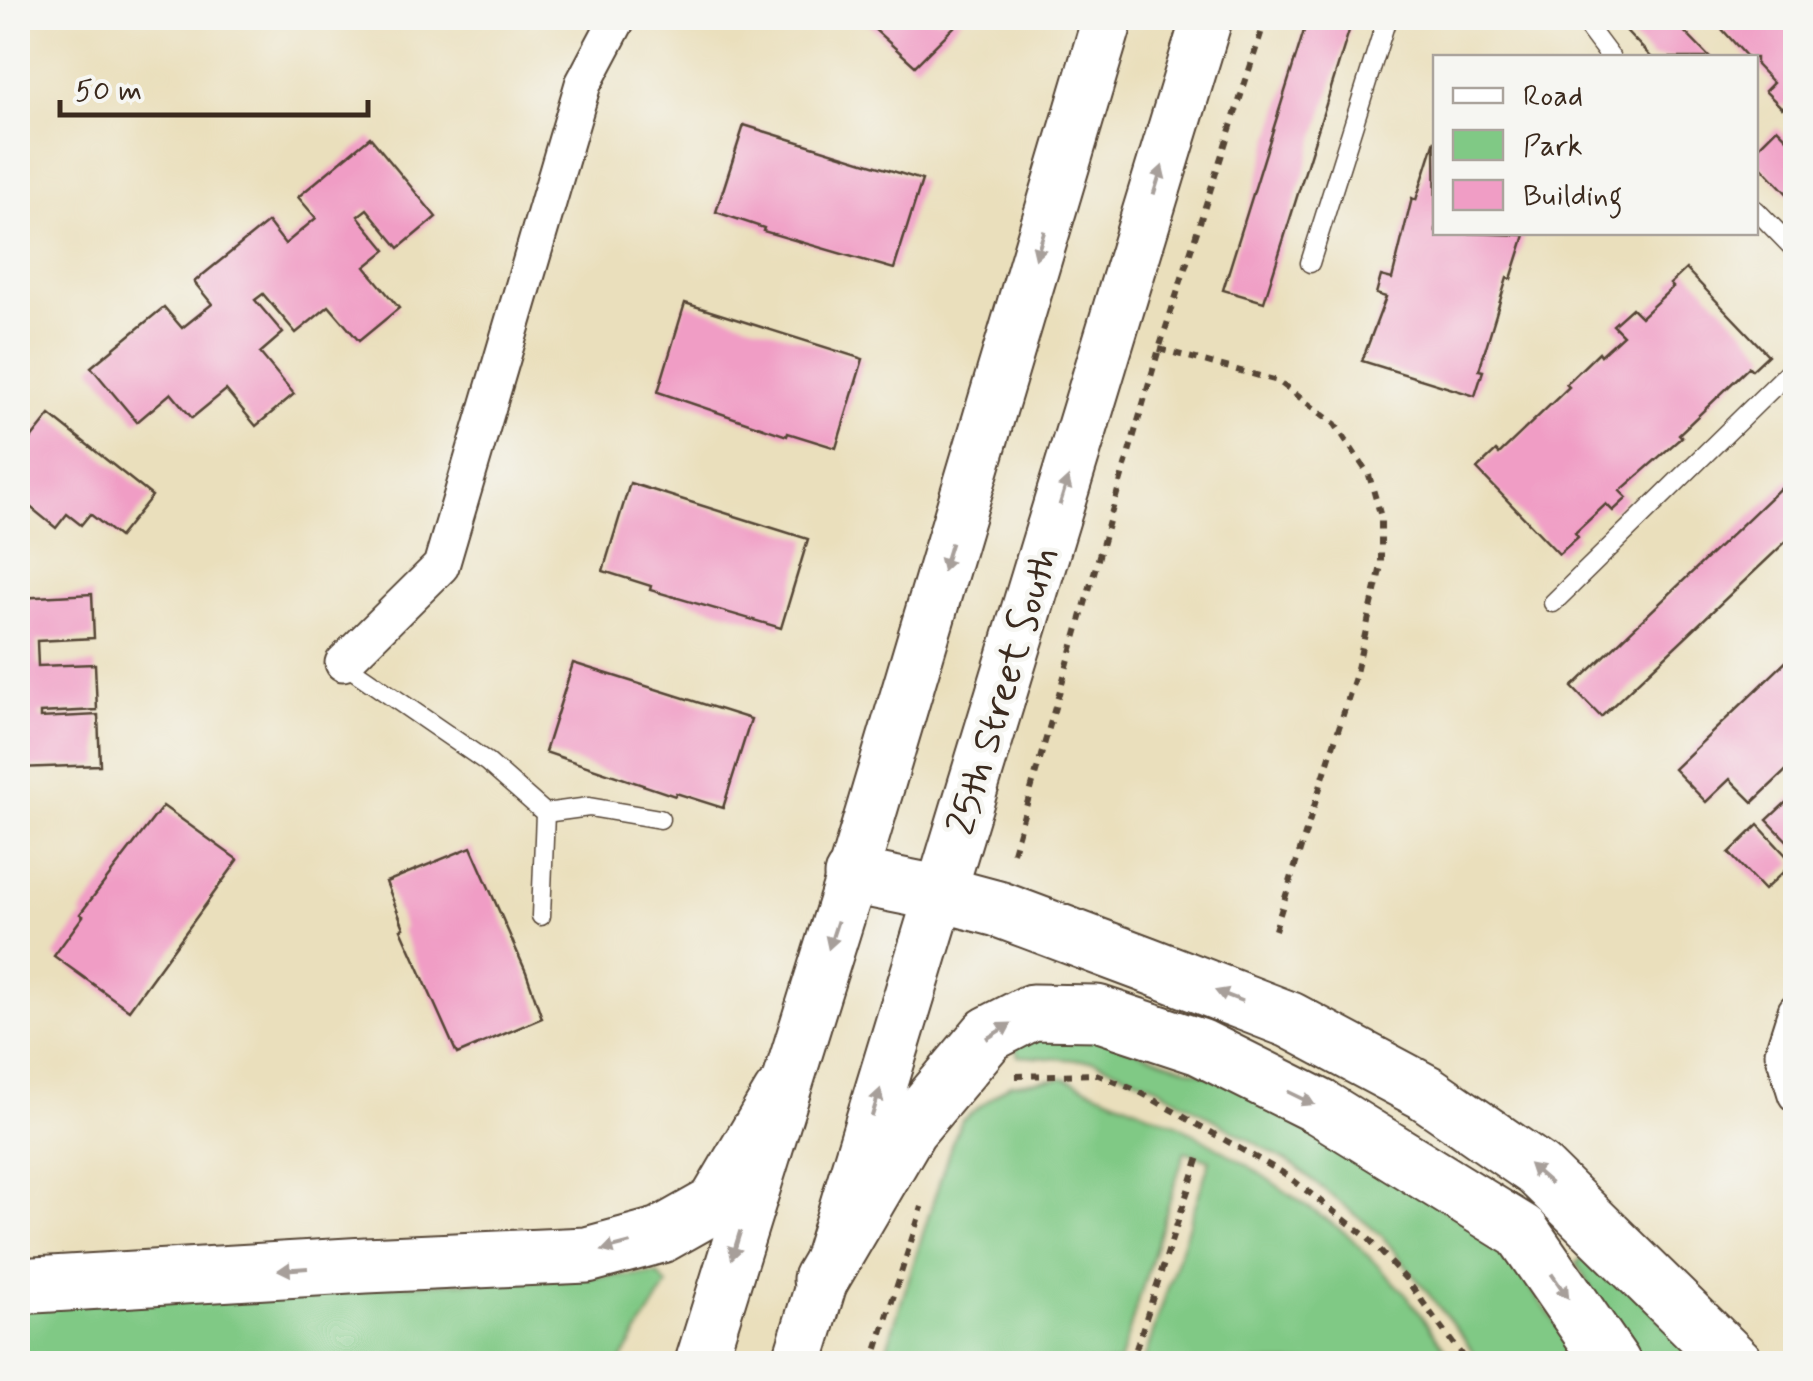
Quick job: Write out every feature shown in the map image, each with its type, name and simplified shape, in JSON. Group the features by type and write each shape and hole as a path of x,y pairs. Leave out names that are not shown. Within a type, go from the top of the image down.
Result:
{"highway":[{"path":"852,876 998,909 1290,1020 1425,1092 1538,1170 1736,1364"},
{"path":"821,1279 910,1128 989,1034 1032,1012 1096,1013 1200,1047 1320,1107 1522,1232 1613,1364"},
{"path":"18,1286 366,1264 587,1255 660,1236 716,1204 782,1094"}],"main road":[{"path":"700,1364 852,876 1108,18"},
{"name":"25th Street South","path":"797,1364 1207,18"}],"street":[{"path":"342,663 441,566 583,84 618,18"},
{"path":"1796,1010 1783,1052 1796,1094"}],"lane":[{"path":"1310,262 1388,18"},
{"path":"1581,18 1609,55"},
{"path":"1758,212 1796,251"},
{"path":"1553,603 1796,365"},
{"path":"342,663 487,762 545,813 590,808 660,819"},
{"path":"541,916 545,813"}],"path":[{"path":"1013,852 1159,349 1266,18"},
{"path":"1159,349 1278,381 1335,424 1369,475 1381,517 1381,566 1355,677 1274,934"},
{"path":"1010,1077 1096,1074 1138,1091 1285,1174 1367,1238 1406,1279 1468,1364"},
{"path":"1132,1364 1198,1157"},
{"path":"872,1364 925,1199"}],"green space":[{"path":"1081,1032 1245,1088 1481,1232 1524,1279 1565,1335 1578,1363 1480,1363 1382,1236 1295,1166 1152,1084 1095,1061 1018,1056 1014,1041"},
{"path":"1064,1078 1179,1125 1249,1166 1347,1234 1407,1296 1455,1363 1143,1363 1210,1160 1185,1151 1119,1363 882,1363 962,1120 1010,1084"},
{"path":"1592,1250 1705,1363 1635,1363 1576,1263"},
{"path":"658,1274 667,1285 619,1364 18,1363 18,1300"}],"building":[{"path":"862,18 963,18 915,66"},
{"path":"1308,18 1353,18 1264,302 1223,290"},
{"path":"1671,18 1707,55 1649,55 1617,21"},
{"path":"1712,18 1796,18 1796,107 1790,101 1782,108 1765,91 1773,83 1758,67 1758,55 1745,55"},
{"path":"744,125 922,180 894,269 763,231 764,228 716,212"},
{"path":"1777,128 1796,147 1796,203 1758,163 1758,147"},
{"path":"370,137 436,217 399,248 367,209 358,216 386,250 365,267 399,308 359,341 329,306 296,333 263,294 255,300 283,333 260,353 294,394 256,426 226,390 192,418 171,393 137,422 91,367 164,307 182,328 212,304 194,282 268,222 285,244 316,218 298,197"},
{"path":"1433,146 1433,235 1525,235 1511,279 1507,278 1475,396 1362,361 1386,297 1376,294 1381,276 1392,279 1412,198 1416,200"},
{"path":"1686,269 1768,355 1752,370 1749,367 1679,434 1682,437 1620,491 1627,498 1613,511 1606,504 1559,554 1477,469 1496,451 1499,454 1569,387 1566,384 1599,352 1601,355 1623,335 1613,325 1632,308 1641,317"},
{"path":"685,303 863,359 836,448 788,433 787,436 658,392"},
{"path":"50,415 152,496 119,537 90,514 81,525 67,514 56,528 18,497 18,455"},
{"path":"1796,473 1796,532 1601,717 1572,687"},
{"path":"630,483 808,539 781,628 650,590 651,586 603,571"},
{"path":"92,594 94,638 37,641 38,666 95,664 97,710 40,713 40,718 98,715 100,765 18,768 18,598"},
{"path":"1796,652 1796,761 1753,802 1730,779 1706,802 1674,769"},
{"path":"573,663 751,719 723,808 545,752"},
{"path":"1796,793 1796,850 1767,820"},
{"path":"163,806 238,860 129,1010 54,956 83,916 80,914"},
{"path":"1758,825 1793,863 1764,890 1729,853"},
{"path":"471,847 542,1018 457,1054 401,929 404,928 386,882"}]}
